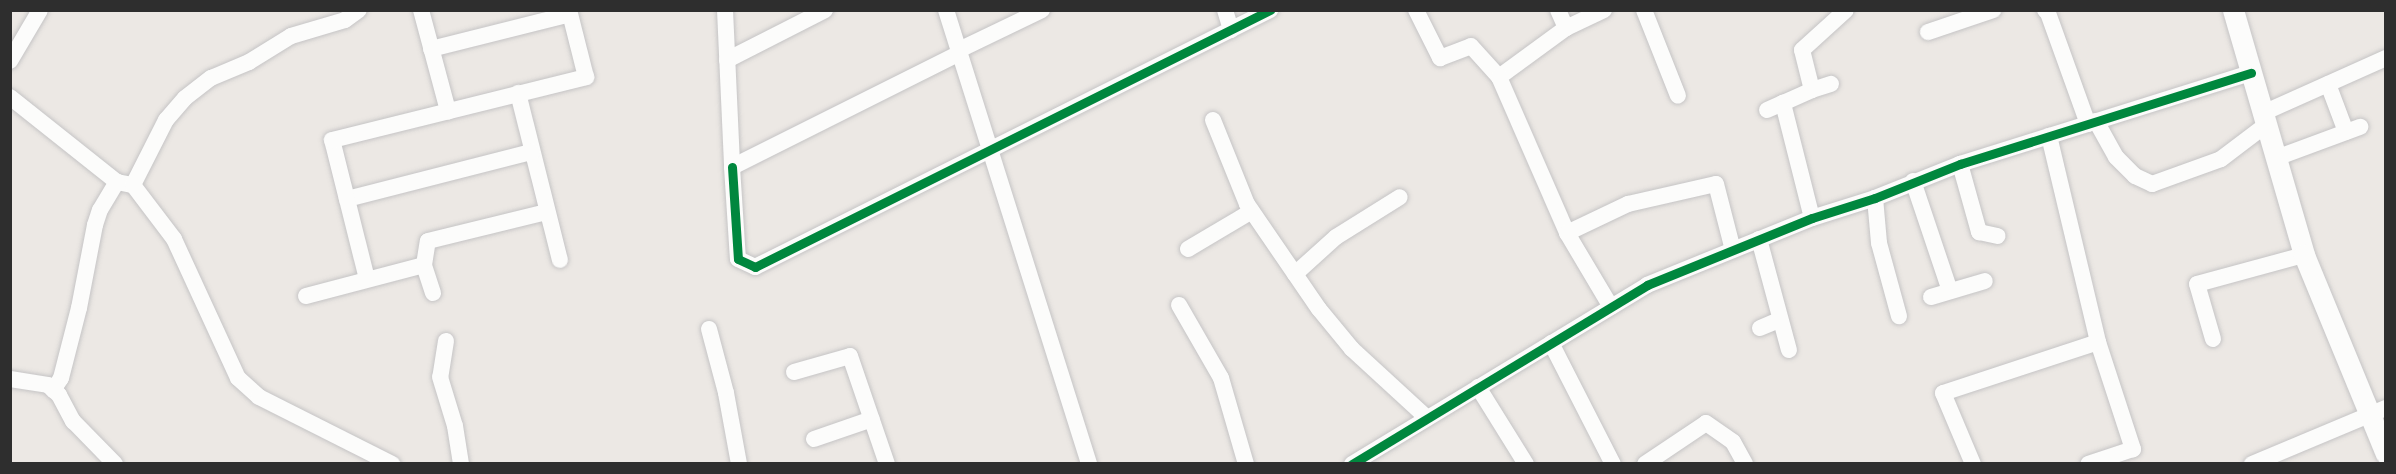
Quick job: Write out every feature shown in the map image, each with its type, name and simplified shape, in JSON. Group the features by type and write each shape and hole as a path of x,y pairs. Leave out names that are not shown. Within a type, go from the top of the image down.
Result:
{"street":[{"path":"10,61 40,10"},
{"path":"53,390 61,378 100,210 125,183 166,120 185,98 211,78 249,62 291,36 345,20 358,10"},
{"path":"422,10 448,111"},
{"path":"725,10 738,259 755,267 1270,10"},
{"path":"727,60 825,10"},
{"path":"946,10 992,150 1089,464"},
{"path":"732,167 1042,10"},
{"path":"1225,10 1231,30"},
{"path":"1416,10 1440,58 1471,46 1499,77 1567,233 1611,307"},
{"path":"1558,10 1566,28"},
{"path":"1499,77 1566,28 1604,10"},
{"path":"1644,10 1678,96"},
{"path":"1812,90 1802,50 1846,10"},
{"path":"1928,32 1993,10"},
{"path":"2045,10 2092,123 2116,157 2135,176 2152,184 2221,159 2264,119 2328,84 2385,58"},
{"path":"2233,10 2304,255 2377,411 2385,454"},
{"path":"367,279 332,140 586,77 570,12 431,49"},
{"path":"1352,464 1647,285 1812,218 1875,198 1960,164 2251,73"},
{"path":"1767,110 1831,84"},
{"path":"2276,158 2353,130 2328,84"},
{"path":"518,93 546,212 560,260"},
{"path":"10,97 125,183 174,239 238,378 259,397 392,464"},
{"path":"1783,103 1812,218"},
{"path":"1213,120 1252,211 1295,274 1352,349 1427,418"},
{"path":"2049,136 2067,203 2098,342 2133,449 2088,464"},
{"path":"347,199 532,152"},
{"path":"1960,164 1979,232 1998,236"},
{"path":"1913,181 1950,291"},
{"path":"1567,233 1628,204 1716,184 1733,250"},
{"path":"1295,274 1336,237 1400,197"},
{"path":"1875,198 1880,243 1899,316"},
{"path":"1188,249 1252,211"},
{"path":"433,293 424,265 428,241 546,212"},
{"path":"1759,239 1789,351"},
{"path":"2213,339 2198,284 2304,255"},
{"path":"306,296 424,265"},
{"path":"1931,297 1985,281"},
{"path":"1179,305 1221,378 1246,464"},
{"path":"1760,328 1779,320"},
{"path":"709,329 726,393 739,464"},
{"path":"446,341 440,377 455,426 461,464"},
{"path":"1973,464 1943,393 2098,342"},
{"path":"1551,343 1613,464"},
{"path":"794,372 850,356 887,464"},
{"path":"10,379 48,385 59,395 73,421 115,464"},
{"path":"1474,390 1511,464"},
{"path":"1474,390 1526,464"},
{"path":"2252,464 2377,411"},
{"path":"814,439 872,419"},
{"path":"1645,464 1706,423 1733,442 1744,464"}],"cycle path":[{"path":"732,167 738,259 755,267 1270,10"},
{"path":"1352,464 1647,285 1812,218 1875,198 1960,164 2251,73"}]}
